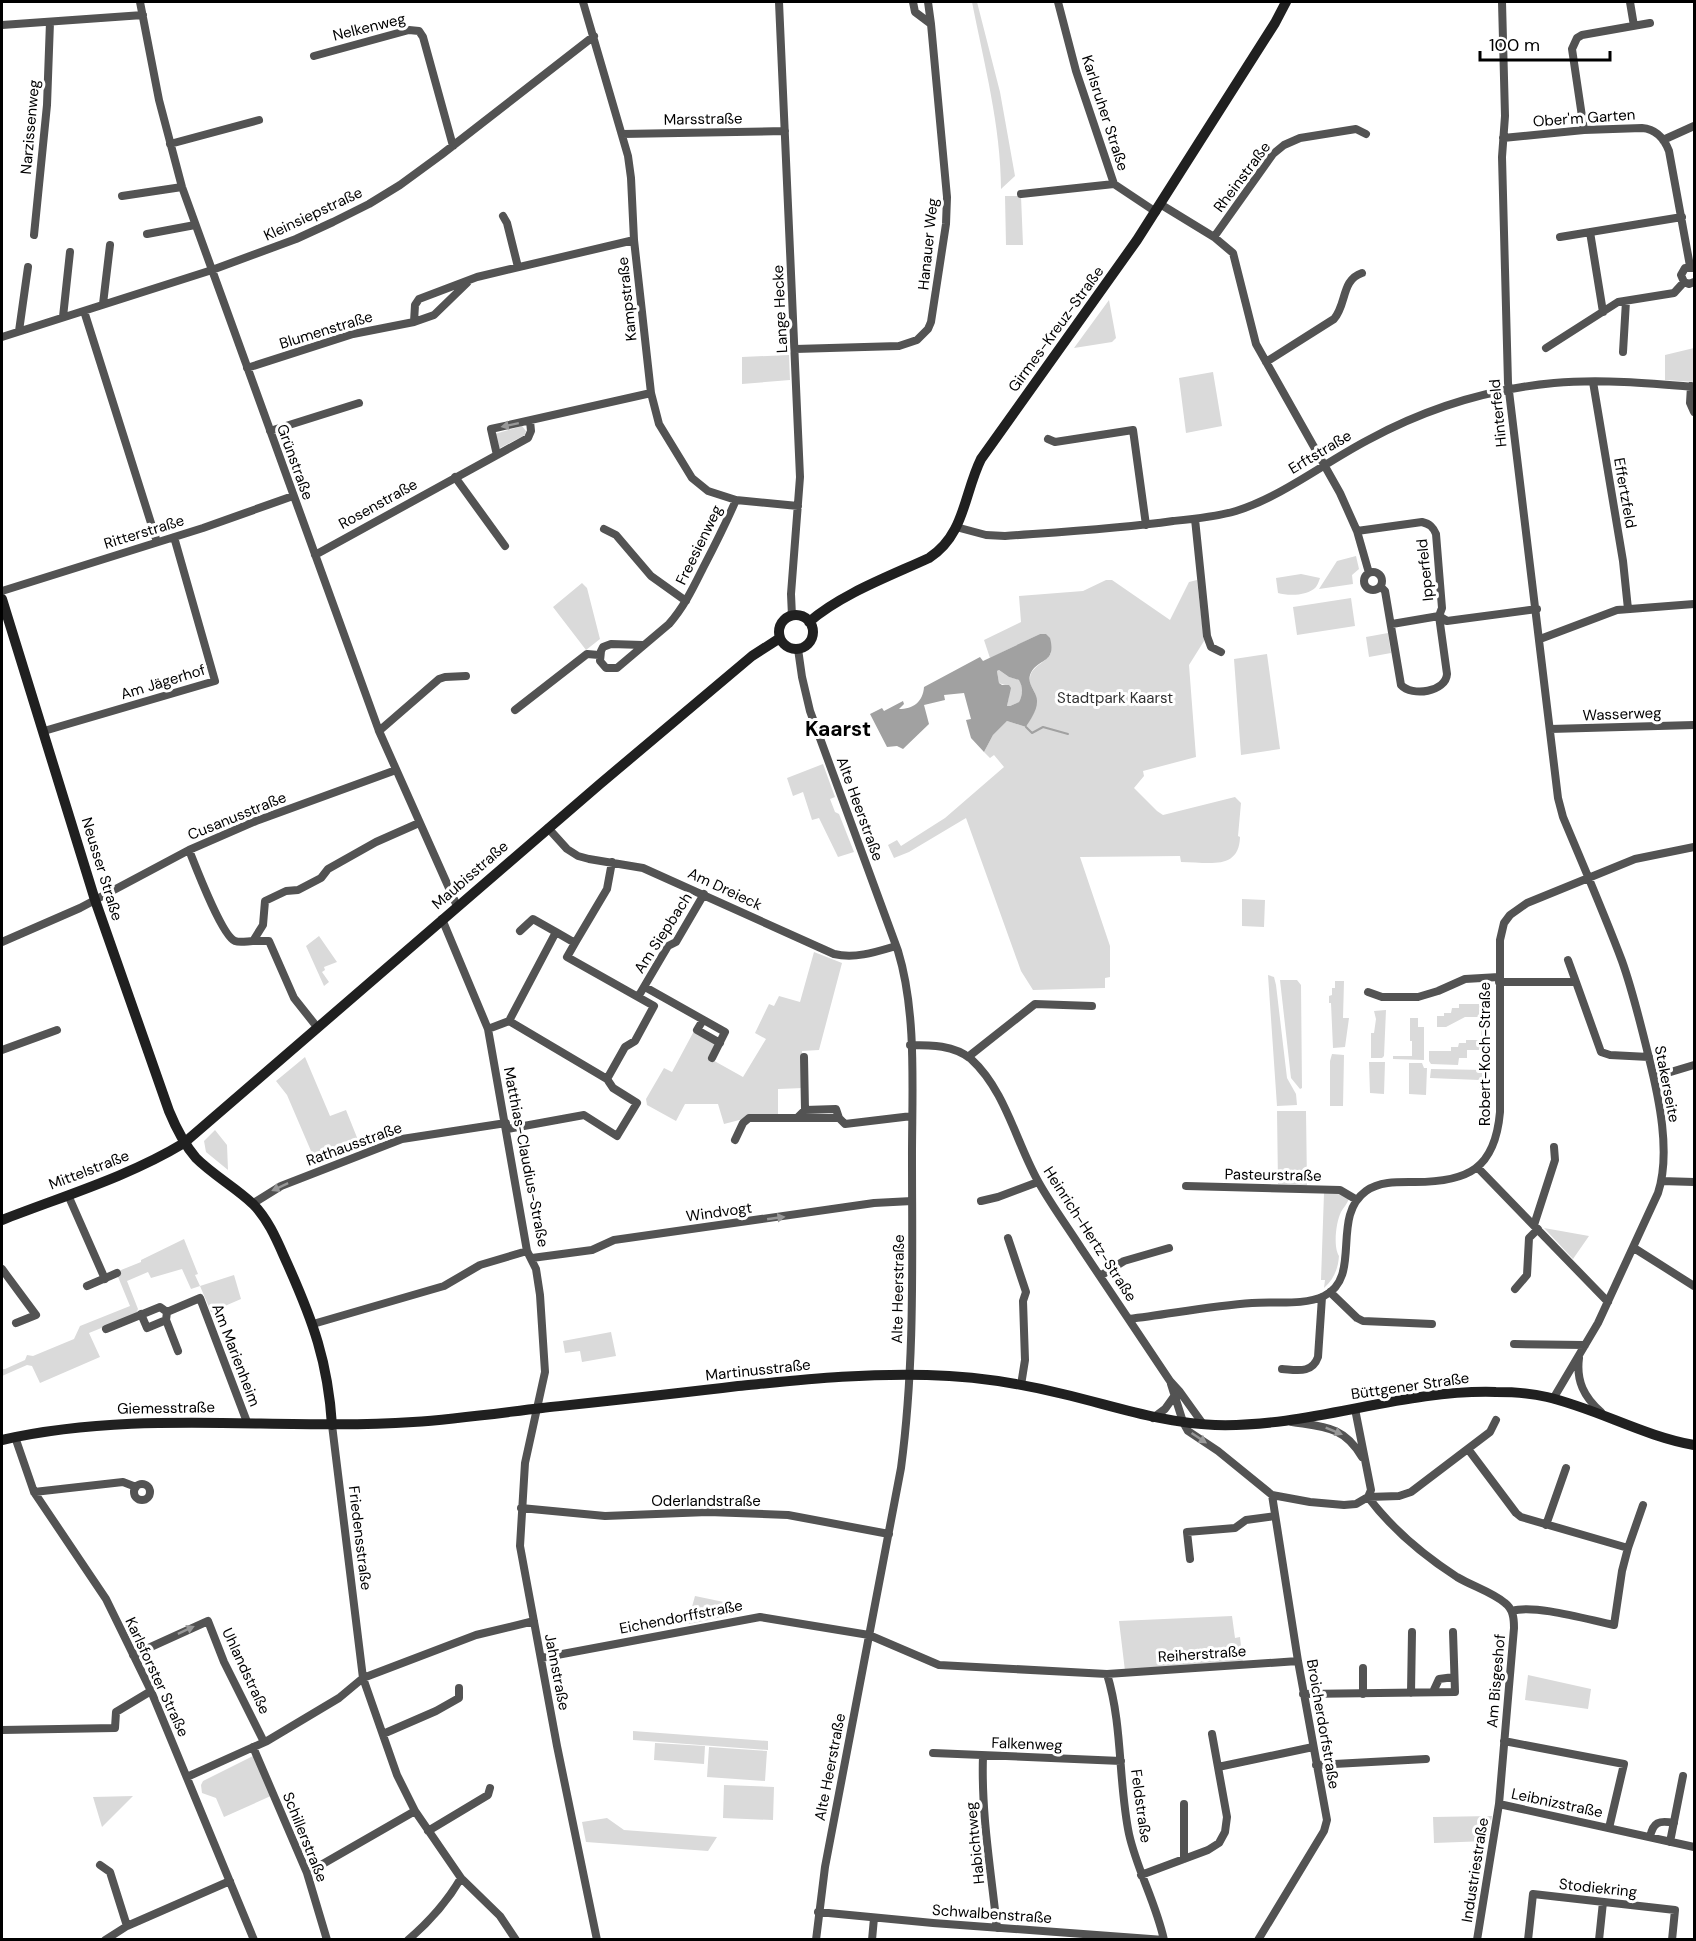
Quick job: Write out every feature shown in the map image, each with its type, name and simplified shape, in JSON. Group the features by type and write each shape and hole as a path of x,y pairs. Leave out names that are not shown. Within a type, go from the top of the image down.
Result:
{"main road":[{"name":"Girmes-Kreuz-Straße","path":"809,622 838,602 935,554 950,538 963,514 981,459 1082,319 1158,208 1286,2"},
{"name":"Neusser Straße","path":"2,599 5,620 44,731 95,900 169,1111 184,1143"},
{"path":"792,616 804,617 809,622 812,627 812,639 809,644 798,649 787,647 780,638 781,624 792,616"},
{"name":"Maubisstraße","path":"184,1143 548,828 752,656 780,638"},
{"name":"Mittelstraße","path":"2,1220 147,1163 184,1143"},
{"name":"Friedensstraße","path":"184,1143 196,1158 252,1204 264,1217 274,1236 313,1324 328,1378 332,1425"},
{"name":"Martinusstraße","path":"332,1425 440,1420 786,1381 909,1374 951,1376 1021,1385 1065,1394 1153,1418 1183,1422"},
{"name":"Büttgener Straße","path":"1183,1422 1240,1425 1289,1421 1437,1395 1474,1392 1524,1393 1553,1399 1660,1437 1695,1445"},
{"name":"Giemesstraße","path":"2,1440 90,1425 126,1423 247,1422 332,1425"}],"street":[{"name":"Grünstraße","path":"140,2 170,144 195,225 379,731 457,906"},
{"name":"Kampstraße","path":"583,2 622,134 632,178 634,240 651,393 658,424 692,478 708,492 736,500 798,506"},
{"name":"Lange Hecke","path":"779,2 800,477 791,594 792,616"},
{"path":"913,2 915,12 931,24"},
{"name":"Hanauer Weg","path":"795,350 899,346 917,340 928,329 931,322 946,225 947,197 928,2"},
{"name":"Karlsruher Straße","path":"1058,2 1076,71 1114,184 1158,208"},
{"name":"Hinterfeld","path":"1502,2 1505,106 1503,138 1504,278 1509,390 1558,798 1563,817"},
{"path":"1630,2 1634,26"},
{"path":"2,25 143,15"},
{"name":"Narzissenweg","path":"34,235 47,105 50,22"},
{"path":"1584,130 1572,49 1574,43 1582,35 1650,24"},
{"name":"Nelkenweg","path":"314,56 409,30 419,31 423,37 453,146"},
{"name":"Kleinsiepstraße","path":"2,337 212,270 296,239 361,208 400,184 453,146 594,36"},
{"path":"170,144 260,120"},
{"path":"1695,126 1663,140 1669,151 1692,267 1685,268 1681,272 1681,278 1689,284 1695,282"},
{"name":"Rheinstraße","path":"1214,237 1273,154 1284,145 1300,138 1347,130 1356,129 1366,134"},
{"name":"Ober'm Garten","path":"1503,138 1584,130 1650,129 1663,140"},
{"name":"Marsstraße","path":"622,134 785,131"},
{"path":"1021,194 1114,184"},
{"path":"122,196 182,187"},
{"path":"1158,208 1214,237 1233,253 1252,333 1340,493 1357,531 1369,573"},
{"path":"502,216 507,223 518,267"},
{"path":"1560,237 1682,217"},
{"path":"147,234 195,225"},
{"path":"1590,232 1603,312"},
{"path":"414,322 415,305 419,299 469,280 634,240"},
{"path":"104,304 110,245"},
{"path":"63,317 70,252"},
{"path":"19,331 28,267"},
{"path":"1266,362 1334,319 1338,314 1349,280 1362,273"},
{"name":"Blumenstraße","path":"247,368 353,334 379,327 414,322 434,315 469,280"},
{"path":"1546,348 1618,302 1674,293 1684,282"},
{"path":"1623,352 1626,301"},
{"path":"84,311 157,542"},
{"name":"Erftstraße","path":"957,527 986,535 1005,536 1146,525 1223,515 1276,494 1367,440 1453,403 1509,390 1555,383 1593,382 1693,386"},
{"name":"Effertzfeld","path":"1593,382 1623,561 1628,609"},
{"path":"1693,386 1690,405 1695,412"},
{"path":"497,455 491,429 651,393"},
{"path":"270,431 359,403"},
{"name":"Rosenstraße","path":"315,555 530,436 530,421"},
{"path":"1048,439 1055,442 1133,430 1146,525"},
{"path":"455,477 505,546"},
{"name":"Ritterstraße","path":"2,591 203,528 293,496"},
{"name":"Freesienweg","path":"599,655 603,666 615,669 669,624 686,601 736,500"},
{"path":"1195,519 1209,644 1221,652"},
{"name":"Ipperfeld","path":"1357,531 1422,522 1430,525 1436,534 1443,608 1439,616"},
{"name":"Freesienweg","path":"604,530 616,535 651,576 686,601"},
{"name":"Am Jägerhof","path":"44,731 215,681 174,537"},
{"path":"1381,587 1375,591 1366,588 1364,578 1369,573 1375,572 1380,575 1381,587 1385,591 1392,624 1400,681 1402,687 1412,692 1437,688 1444,683 1447,674 1439,616"},
{"path":"1540,639 1608,613 1628,609 1695,604"},
{"path":"1392,624 1439,616 1447,621 1537,609"},
{"path":"515,710 587,654 599,655 603,647 611,644 643,645"},
{"name":"Alte Heerstraße","path":"798,649 810,711 896,946 908,993 912,1116 912,1315 904,1449 829,1844 816,1940"},
{"path":"379,731 439,679 466,676"},
{"name":"Wasserweg","path":"1550,729 1695,725"},
{"name":"Cusanusstraße","path":"2,942 80,908 189,849 255,821 396,770"},
{"name":"Stakerseite","path":"1553,1399 1583,1349 1634,1248 1661,1181 1662,1130 1654,1077 1622,961 1563,817"},
{"path":"254,941 263,925 266,901 286,891 298,890 321,878 328,869 376,842 419,823"},
{"name":"Am Dreieck","path":"548,828 567,849 578,856 643,867 834,954 846,957 857,956 896,946"},
{"name":"Robert-Koch-Straße","path":"1478,1168 1487,1158 1496,1139 1500,1121 1501,932 1510,915 1527,903 1635,859 1695,847"},
{"path":"189,849 213,907 229,936 233,941 239,942 269,940 294,998 317,1027"},
{"path":"612,862 607,889 567,957 638,997"},
{"name":"Am Siepbach","path":"654,1006 638,997 668,946 676,942 704,894"},
{"name":"Matthias-Claudius-Straße","path":"442,919 488,1029 530,1254 540,1295 545,1372 538,1408"},
{"path":"520,931 533,919 575,943"},
{"path":"488,1029 509,1021 556,932"},
{"path":"1568,960 1601,1052 1610,1055 1649,1057"},
{"path":"1368,992 1382,996 1418,997 1438,992 1465,979 1576,982"},
{"name":"Am Siepbach","path":"645,987 725,1032 712,1058"},
{"path":"607,1079 625,1047 635,1041 660,997"},
{"path":"968,1057 1035,1004 1092,1006"},
{"path":"506,1126 584,1115 617,1136 637,1103 614,1088 607,1079 509,1021"},
{"path":"2,1050 57,1030"},
{"name":"Heinrich-Hertz-Straße","path":"910,1045 946,1047 968,1057 985,1075 998,1095 1038,1182 1170,1382 1203,1424"},
{"path":"804,1058 805,1110"},
{"path":"1654,1077 1695,1065"},
{"path":"797,1118 805,1110 837,1109 839,1118 845,1124 912,1116"},
{"path":"735,1140 742,1123 749,1118 839,1118"},
{"name":"Rathausstraße","path":"252,1204 282,1186 402,1138 506,1126"},
{"path":"1515,1289 1527,1275 1529,1238 1536,1227 1555,1160 1554,1147"},
{"path":"1129,1319 1225,1306 1303,1301 1326,1295 1338,1284 1342,1273 1348,1220 1352,1208 1365,1192 1380,1185 1448,1180 1463,1176 1478,1168 1608,1302"},
{"path":"1661,1181 1695,1182"},
{"path":"981,1201 1038,1182"},
{"name":"Pasteurstraße","path":"1186,1186 1340,1190 1357,1200"},
{"path":"68,1195 105,1279"},
{"name":"Windvogt","path":"313,1324 444,1286 480,1265 530,1254 592,1250 614,1240 874,1203 912,1201"},
{"path":"1008,1238 1026,1292 1023,1301 1025,1360 1021,1385"},
{"path":"1100,1276 1124,1261 1169,1248"},
{"path":"1634,1248 1695,1286"},
{"path":"2,1269 36,1315 16,1323"},
{"path":"87,1286 117,1273"},
{"path":"1326,1295 1364,1321 1432,1324"},
{"path":"1282,1369 1304,1371 1316,1363 1326,1295"},
{"name":"Am Marienheim","path":"141,1314 147,1328 200,1298 247,1422"},
{"name":"Am Marienheim","path":"106,1329 160,1307 167,1316"},
{"path":"167,1316 178,1351"},
{"path":"1514,1344 1583,1349"},
{"name":"Stakerseite","path":"1583,1349 1578,1374 1584,1393"},
{"name":"Heinrich-Hertz-Straße","path":"1170,1382 1183,1422"},
{"name":"Büttgener Straße","path":"1584,1393 1605,1416"},
{"path":"1153,1418 1165,1409 1175,1395"},
{"name":"Jahnstraße","path":"538,1408 525,1462 520,1546 597,1940"},
{"path":"1355,1409 1371,1490 1368,1497"},
{"path":"1183,1422 1188,1431 1218,1451 1272,1495 1344,1505 1356,1504 1368,1497 1399,1496 1411,1492 1490,1432 1496,1420"},
{"name":"Büttgener Straße","path":"1289,1421 1331,1428 1340,1432 1352,1442 1366,1463"},
{"name":"Friedensstraße","path":"332,1425 363,1678 397,1775 415,1811 461,1878 500,1916 516,1940"},
{"name":"Karlsforster Straße","path":"15,1437 34,1492 101,1591 151,1691 254,1940"},
{"path":"1468,1449 1516,1513 1527,1520 1628,1548"},
{"path":"1546,1525 1566,1468"},
{"path":"34,1492 123,1482 136,1487"},
{"name":"Broicherdorfstraße","path":"1258,1940 1326,1828 1327,1820 1298,1661 1272,1495"},
{"path":"1368,1497 1389,1523 1413,1544 1456,1576 1504,1602 1512,1611 1522,1608 1614,1625 1622,1571 1643,1505"},
{"name":"Oderlandstraße","path":"521,1508 605,1516 708,1512 788,1515 889,1534"},
{"path":"1190,1559 1187,1532 1235,1528 1246,1520 1275,1516"},
{"name":"Am Bisgeshof","path":"1499,1804 1514,1628 1512,1611"},
{"name":"Eichendorffstraße","path":"541,1658 750,1617 769,1617 869,1635 939,1665 1107,1674"},
{"name":"Uhlandstraße","path":"133,1654 208,1621 224,1662 264,1742"},
{"path":"187,1777 264,1742 339,1698 363,1678 476,1635 534,1621"},
{"path":"1411,1693 1412,1632"},
{"path":"1304,1694 1455,1692 1453,1632"},
{"name":"Reiherstraße","path":"1107,1674 1298,1661"},
{"path":"1363,1668 1363,1694"},
{"name":"Feldstraße","path":"1107,1674 1117,1718 1129,1835 1164,1940"},
{"path":"1433,1692 1439,1679 1454,1677"},
{"path":"383,1734 459,1698 459,1688"},
{"path":"2,1730 115,1728 116,1712 151,1691"},
{"path":"1141,1875 1216,1845 1227,1828 1212,1734"},
{"name":"Am Bisgeshof","path":"1504,1741 1624,1764"},
{"name":"Schillerstraße","path":"253,1747 307,1873 327,1940"},
{"path":"1218,1767 1313,1747"},
{"name":"Falkenweg","path":"933,1753 1121,1761"},
{"name":"Habichtweg","path":"983,1755 985,1820 1004,1940"},
{"path":"1316,1765 1425,1759"},
{"name":"Leibnizstraße","path":"1609,1828 1624,1764"},
{"path":"1670,1842 1683,1776"},
{"path":"428,1831 488,1795 490,1788"},
{"path":"1184,1804 1184,1859"},
{"name":"Leibnizstraße","path":"1499,1804 1695,1847"},
{"name":"Industriestraße","path":"1477,1940 1499,1804"},
{"path":"307,1873 415,1811"},
{"path":"1650,1837 1656,1823 1663,1820 1674,1823"},
{"path":"100,1865 110,1872 127,1926"},
{"path":"409,1939 450,1898 461,1878"},
{"path":"105,1940 127,1926 230,1881"},
{"name":"Stodiekring","path":"1528,1940 1533,1894 1675,1910 1672,1940"},
{"path":"1599,1940 1603,1902"},
{"name":"Schwalbenstraße","path":"818,1912 1164,1940"},
{"path":"872,1940 874,1918"}],"green space":[{"path":"972,2 977,2 1000,92 1015,176 1001,189 995,119"},
{"path":"1005,196 1021,196 1023,245 1006,245"},
{"path":"1109,300 1116,338 1112,342 1074,348"},
{"path":"1694,348 1694,382 1665,380 1665,355"},
{"path":"789,355 790,380 742,384 742,357"},
{"path":"1213,372 1222,426 1186,433 1179,378"},
{"path":"522,426 526,431 525,435 498,449 495,434"},
{"path":"1356,556 1359,569 1352,575 1353,584 1319,589 1337,561"},
{"path":"1301,574 1320,578 1316,587 1298,594 1278,593 1276,578"},
{"name":"Stadtpark Kaarst","path":"1106,580 1112,580 1170,620 1189,582 1197,580 1204,641 1189,665 1196,757 1143,771 1144,776 1134,788 1163,815 1235,797 1241,803 1238,836 1240,837 1234,855 1220,862 1181,862 1180,856 1080,857 1110,946 1110,977 1105,978 1105,988 1033,990 1021,971 966,818 909,852 894,858 888,845 897,840 901,846 945,818 1004,767 994,755 990,758 984,752 993,735 1007,721 1026,727 1031,718 1035,710 1036,696 1030,682 1031,674 1051,653 1040,634 990,658 984,640 1021,622 1019,596 1083,591"},
{"path":"582,583 587,588 600,639 586,650 553,607"},
{"path":"1351,598 1355,626 1297,635 1293,607"},
{"path":"1388,633 1391,653 1369,657 1366,637"},
{"path":"1267,654 1280,749 1241,755 1234,659"},
{"path":"997,671 1009,677 1020,680 1022,691 1019,702 1007,706 1009,696 1005,685 999,683"},
{"path":"823,764 835,797 830,799 835,812 839,814 854,852 838,857 819,818 812,820 803,792 793,796 787,778"},
{"path":"1242,899 1265,900 1264,927 1242,926"},
{"path":"319,936 337,962 324,967 325,970 322,972 329,982 324,986 306,946"},
{"path":"814,952 842,963 819,1050 802,1051 803,1088 778,1089 778,1115 755,1116 724,1124 718,1104 685,1104 676,1121 647,1105 646,1099 664,1068 672,1072 694,1031 716,1044 709,1058 743,1077 766,1039 755,1033 769,1004 774,1006 779,996 800,1002"},
{"path":"1268,975 1274,977 1276,985 1287,1078 1296,1094 1297,1105 1277,1106"},
{"path":"1280,980 1297,980 1301,985 1302,1088 1300,1089 1291,1078"},
{"path":"1335,981 1344,981 1343,1018 1349,1018 1345,1047 1333,1048 1329,996 1332,995 1332,988 1335,988"},
{"path":"1485,999 1485,1017 1465,1017 1446,1027 1437,1027 1437,1016 1451,1013 1452,1008 1459,1008 1459,1004 1482,1004 1482,1000"},
{"path":"1386,1010 1384,1056 1371,1058 1371,1033 1374,1033 1376,1019 1374,1011"},
{"path":"1410,1018 1418,1018 1418,1027 1424,1027 1424,1060 1393,1059 1393,1056 1412,1056"},
{"path":"1482,1023 1485,1023 1485,1050 1467,1050 1467,1058 1459,1058 1458,1065 1431,1064 1429,1051 1451,1051 1451,1047 1458,1047 1459,1043 1466,1043 1466,1040 1481,1040"},
{"path":"1332,1054 1344,1055 1343,1106 1330,1106"},
{"path":"305,1057 330,1116 346,1110 358,1140 314,1158 287,1095 276,1081"},
{"path":"1369,1062 1385,1062 1384,1094 1370,1093"},
{"path":"1409,1063 1422,1063 1424,1068 1427,1068 1426,1095 1409,1094"},
{"path":"1431,1069 1485,1070 1485,1109 1483,1109 1483,1089 1479,1089 1479,1080 1430,1078"},
{"path":"1277,1111 1306,1111 1307,1185 1278,1184"},
{"path":"215,1130 227,1145 228,1170 206,1152 204,1141"},
{"path":"1324,1193 1340,1193 1349,1199 1339,1216 1336,1247 1339,1256 1336,1269 1324,1288 1325,1280 1321,1280"},
{"path":"1544,1228 1589,1236 1573,1259"},
{"path":"184,1239 198,1274 195,1275 200,1286 191,1289 182,1269 151,1278 148,1272 127,1281 138,1309 136,1314 89,1333 100,1357 40,1383 32,1366 27,1365 2,1376 2,1369 25,1360 27,1355 33,1356 74,1339 80,1326 130,1306 116,1272 141,1262"},
{"path":"234,1275 241,1299 211,1312 200,1286"},
{"path":"611,1332 616,1356 582,1362 580,1351 565,1353 563,1341"},
{"path":"695,1596 743,1606 742,1613 689,1624"},
{"path":"1232,1616 1235,1638 1240,1637 1243,1663 1125,1671 1119,1621"},
{"path":"1528,1675 1591,1689 1588,1709 1525,1700"},
{"path":"633,1731 768,1741 768,1750 633,1740"},
{"path":"655,1743 705,1746 704,1764 654,1760"},
{"path":"709,1747 767,1751 765,1781 707,1777"},
{"path":"253,1756 273,1795 224,1817 216,1798 202,1793 201,1785 203,1781"},
{"path":"724,1785 774,1787 773,1820 723,1818"},
{"path":"133,1796 102,1827 93,1797"},
{"path":"1492,1816 1487,1841 1434,1843 1433,1817"},
{"path":"607,1818 624,1830 717,1837 708,1851 586,1842 582,1822"}],"shaded area":[{"path":"1040,634 1046,634 1050,638 1049,657 1037,665 1030,675 1029,679 1036,695 1037,705 1026,727 1007,721 993,735 984,752 971,738 966,720 971,719 964,693 944,695 945,700 924,705 929,724 903,749 897,746 887,747 870,714 882,708 884,711 903,701 904,704 899,709 909,708 922,697 924,687 980,657 983,661","holes":["997,671 1019,680 1022,693 1019,702 1007,706 1011,688 1009,685 999,683"]}],"waterway":[{"path":"1026,727 1032,733 1043,727 1068,734"}],"district":[{"name":"Kaarst","path":"838,729"}]}
